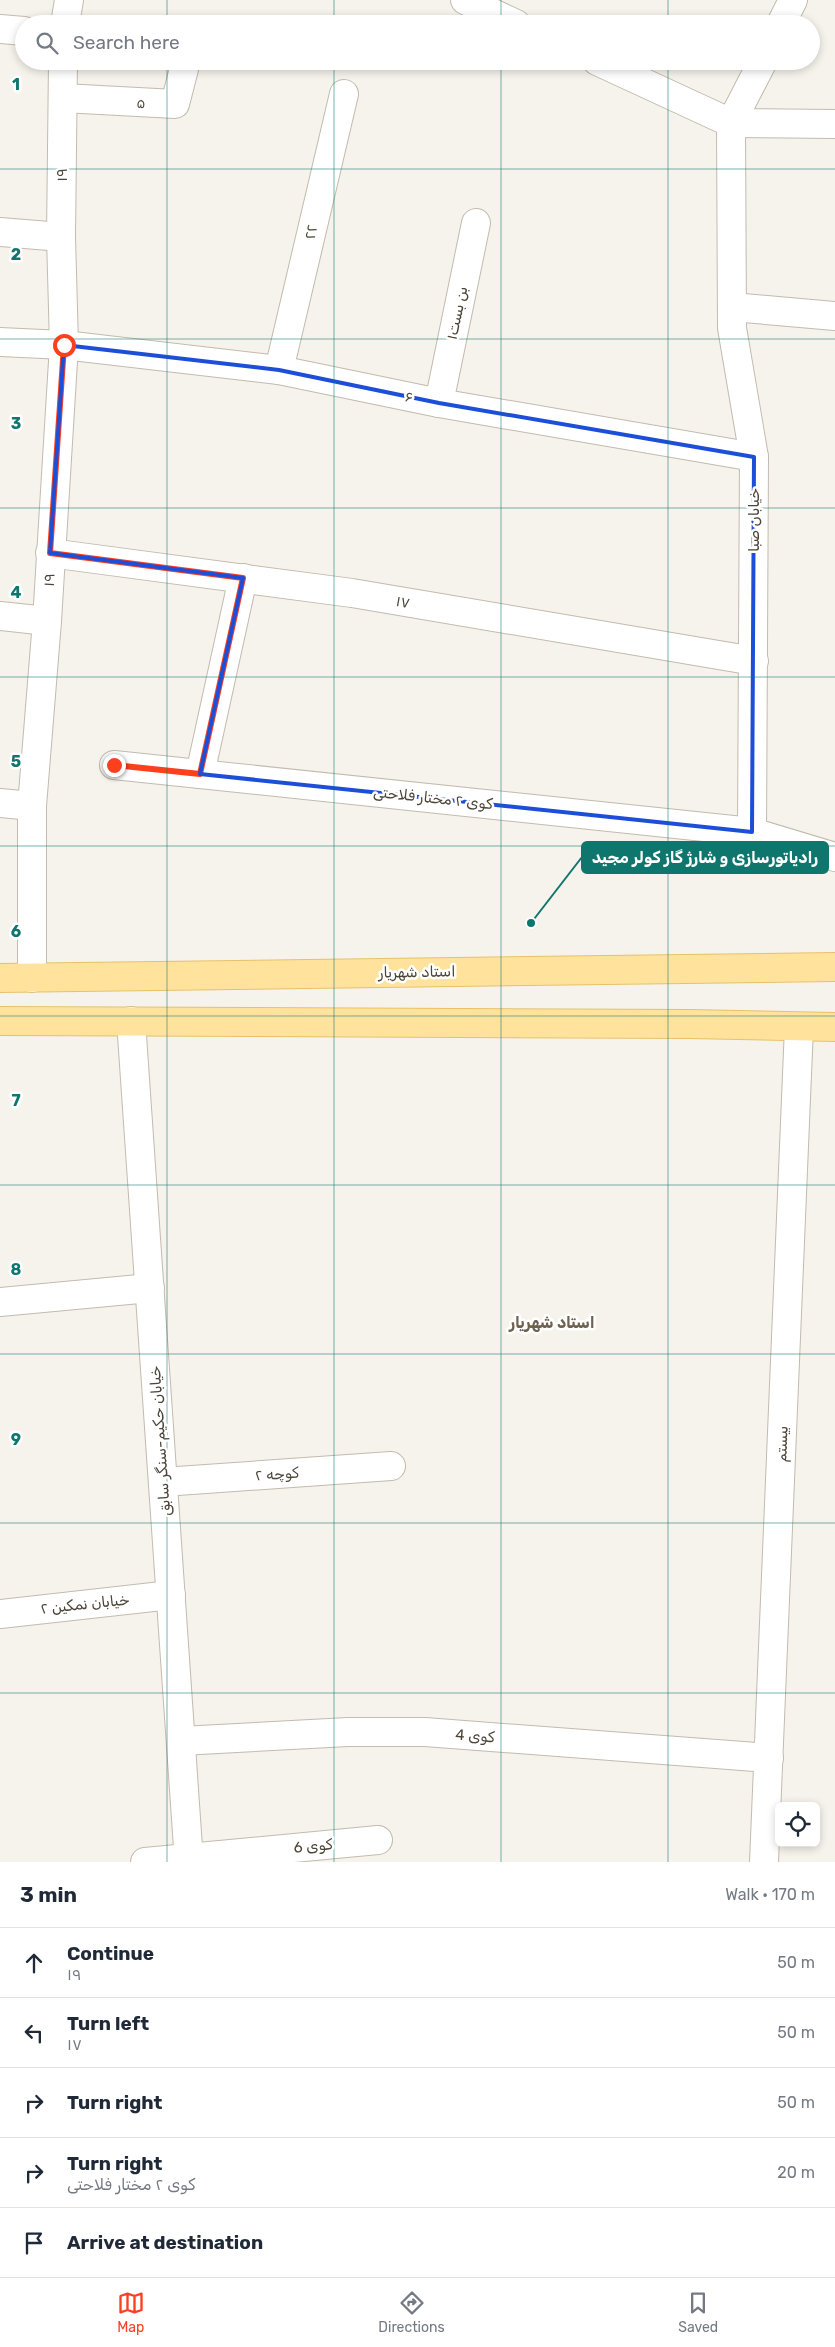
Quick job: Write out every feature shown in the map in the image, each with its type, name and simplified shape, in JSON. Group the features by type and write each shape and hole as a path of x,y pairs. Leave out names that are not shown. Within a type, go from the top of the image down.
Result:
{"main road":[{"name":"استاد شهریار","path":"0,978 835,966"},
{"path":"0,1021 688,1024 835,1027"}],"street":[{"path":"66,15 69,0"},
{"path":"465,0 497,15"},
{"path":"786,15 793,0"},
{"path":"0,30 15,31"},
{"name":"۱۹","path":"32,978 32,806 64,345 61,237 63,70"},
{"name":"۵","path":"62,98 175,104 184,70"},
{"path":"616,70 731,124 835,124"},
{"path":"731,124 758,70"},
{"name":"۲۲","path":"279,370 344,94"},
{"name":"خیابان صبا","path":"731,124 732,328 754,457 752,832"},
{"name":"بن بست۱","path":"438,403 476,223"},
{"path":"0,232 61,237"},
{"path":"732,307 835,316"},
{"name":"۶","path":"0,342 64,345 279,370 438,403 754,457"},
{"name":"۱۷","path":"50,553 352,593 754,661"},
{"path":"200,774 243,578"},
{"path":"0,616 46,621"},
{"name":"کوی ۲ مختار فلاحتی","path":"114,765 752,832"},
{"path":"0,803 32,806"},
{"path":"752,832 835,857"},
{"name":"خیابان حکیم-سنگر سابق","path":"132,1021 189,1860"},
{"name":"بیستم","path":"764,1862 799,1027"},
{"path":"0,1302 150,1288"},
{"name":"کوچه ۲","path":"163,1482 391,1466"},
{"name":"خیابان نمکین ۲","path":"0,1614 171,1595"},
{"name":"کوی 4","path":"181,1741 348,1732 425,1732 769,1758"},
{"name":"کوی 6","path":"145,1862 189,1860 378,1840"}],"highlighted area":[{"path":"64,345 279,370 439,403 754,457 752,832 200,774 243,578 50,553"}],"place":[{"name":"رادیاتورسازی و شارژ گاز کولر مجید","path":"531,923"}],"district":[{"name":"استاد شهریار","path":"552,1322"}],"route":[{"path":"64,345 50,553 243,578 200,774 114,765"}]}
